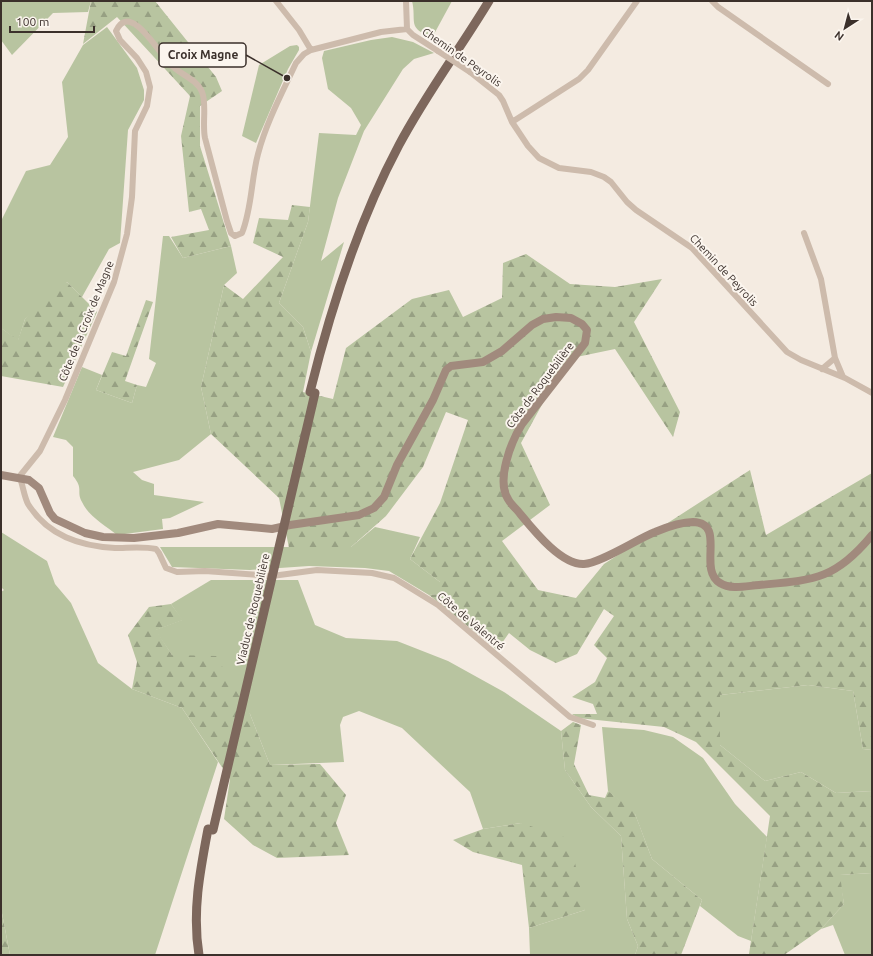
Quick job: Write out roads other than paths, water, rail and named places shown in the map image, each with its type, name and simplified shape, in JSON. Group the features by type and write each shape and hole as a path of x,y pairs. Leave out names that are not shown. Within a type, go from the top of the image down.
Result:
{"main road":[{"name":"Viaduc de Roquebilière","path":"200,955 203,900 211,830 312,392 336,302 362,225 399,145 441,73 490,1"}],"street":[{"path":"276,1 299,30 311,50"},
{"name":"Chemin de Peyrolis","path":"406,1 407,29 413,35 470,72 499,95 512,122 528,146 543,161 559,168 591,172 604,177 611,182 626,202 692,248 780,346 801,360 843,377 872,393"},
{"path":"512,122 579,79 588,70 637,1"},
{"path":"712,1 718,7 828,84"},
{"name":"Côte de la Croix de Magne","path":"19,477 40,451 62,407 114,282 127,234 132,197 135,131 147,106 150,86 146,72 137,58 120,40 116,31 118,26 124,22 130,21 140,27 171,66 197,84 202,91 204,99 204,133 226,221 231,233 236,236 242,233 246,225 254,172 264,134 296,63 304,54 311,50 380,32 407,29"},
{"path":"804,233 821,279 835,358 843,377"},
{"name":"Côte de Roquebilière","path":"29,480 39,488 50,513 55,519 84,533 103,537 129,538 178,534 218,524 272,529 360,515 374,508 384,497 397,465 434,400 446,370 451,366 483,362 502,351 532,324 542,319 556,317 571,318 582,324 587,330 585,344 522,424 514,437 508,454 504,484 507,498 526,521 558,554 568,561 585,564 666,527 694,522 703,524 709,531 712,540 710,569 714,578 724,585 741,586 803,581 820,577 834,571 860,550 872,535"},
{"path":"822,369 835,358"},
{"path":"1,475 29,480 24,489"},
{"name":"Côte de Valentré","path":"19,477 25,496 34,512 44,522 66,538 101,547 156,549 166,568 177,572 205,571 272,576 317,570 372,573 394,578 438,605 570,717 593,725"}],"place":[{"name":"Croix Magne","path":"287,78"}]}
